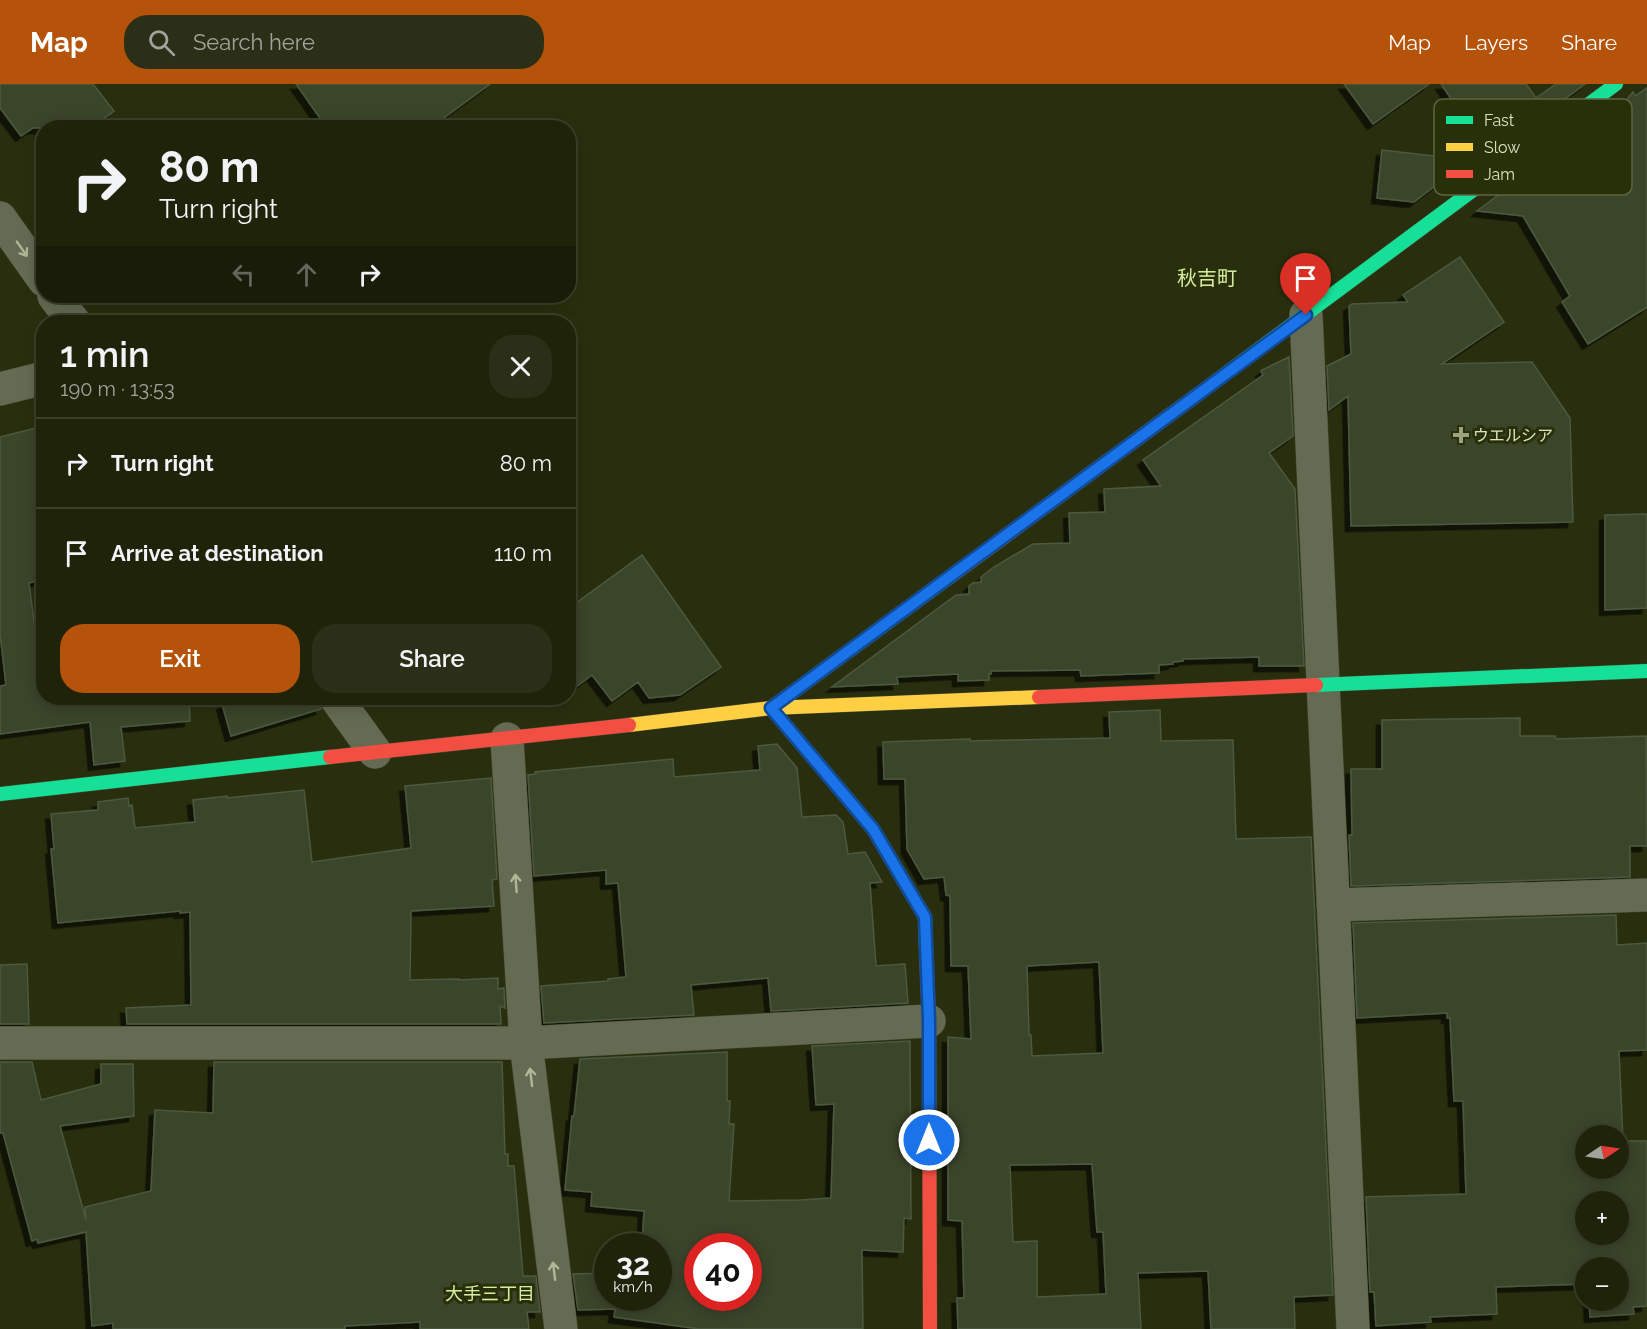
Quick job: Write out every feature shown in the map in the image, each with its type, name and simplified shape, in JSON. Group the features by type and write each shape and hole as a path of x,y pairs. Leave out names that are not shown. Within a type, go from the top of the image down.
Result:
{"street":[{"path":"1596,99 1616,84"},
{"path":"771,708 1467,195"},
{"path":"0,218 36,269"},
{"path":"59,303 69,315"},
{"path":"1306,315 1353,1329"},
{"path":"0,389 36,380"},
{"path":"0,794 771,708 1647,671"},
{"path":"341,705 375,752"},
{"path":"771,708 873,829 925,917 929,1021 930,1329"},
{"path":"507,739 526,1043 561,1329"},
{"path":"1333,905 1647,896"},
{"path":"0,1043 526,1043 929,1021"}],"building":[{"path":"0,84 93,84 114,111 102,120 36,120 36,128 21,136 0,108"},
{"path":"296,84 490,84 441,120 321,120"},
{"path":"1344,84 1429,84 1373,124"},
{"path":"1441,84 1526,84 1536,98 1556,84 1585,84 1565,99 1451,99"},
{"path":"1647,88 1647,307 1588,344 1562,302 1570,296 1523,216 1477,211 1498,195 1632,195 1632,99 1627,99 1633,92 1635,96"},
{"path":"1382,150 1434,156 1434,187 1414,202 1377,198"},
{"path":"1460,257 1504,322 1442,364 1532,362 1570,418 1573,522 1351,526 1348,396 1329,410 1327,366 1351,354 1349,306 1408,302 1403,295"},
{"path":"1289,357 1293,436 1269,453 1295,489 1304,666 1259,666 1259,657 1183,659 1173,664 1159,665 1159,673 1081,676 1080,670 991,671 989,680 958,681 958,674 897,677 898,684 832,687 956,595 969,594 969,586 981,582 981,577 994,567 1033,544 1070,543 1069,513 1105,512 1104,489 1161,486 1143,460 1263,375 1262,370"},
{"path":"36,428 36,581 29,583 36,637 36,705 189,705 190,721 121,727 125,761 94,765 90,722 0,734 0,686 6,685 0,633 0,437"},
{"path":"1647,514 1647,608 1605,610 1605,515"},
{"path":"642,555 721,667 680,695 649,698 638,682 612,701 592,675 576,687 576,603"},
{"path":"222,705 320,705 321,709 231,736"},
{"path":"1160,710 1161,741 1233,740 1236,839 1311,837 1333,1295 1294,1297 1295,1329 1211,1329 1208,1271 1138,1273 1141,1329 958,1329 957,1298 964,1298 962,1221 948,1220 948,1037 971,1039 968,966 951,966 950,896 946,895 944,877 924,879 907,849 905,779 884,779 883,742 1110,738 1109,712","holes":["1099,962 1103,1053 1032,1056 1031,1035 1029,1035 1027,966","1092,1164 1097,1232 1103,1232 1106,1294 1037,1297 1037,1241 1013,1242 1010,1165"]},
{"path":"1520,718 1520,736 1555,736 1556,739 1646,736 1647,846 1630,846 1630,877 1351,886 1349,835 1352,835 1351,769 1382,769 1382,720"},
{"path":"777,744 797,768 802,817 836,815 843,822 848,854 865,852 882,882 870,883 876,966 905,964 908,1003 771,1011 768,978 691,985 694,1015 544,1023 541,986 608,981 608,979 626,977 618,883 606,884 606,870 534,876 528,775 536,774 535,772 673,759 674,777 760,770 758,746"},
{"path":"491,778 497,879 492,880 494,906 411,911 410,980 498,978 498,989 504,988 505,1008 500,1006 501,1024 127,1024 126,1008 191,1005 190,912 180,913 180,911 58,923 51,849 54,849 51,814 98,810 98,802 128,798 129,806 132,805 135,828 195,822 193,800 304,790 312,862 411,848 405,786"},
{"path":"1616,915 1617,945 1647,943 1647,1050 1619,1051 1622,1125 1575,1125 1575,1179 1629,1179 1629,1141 1647,1141 1647,1306 1633,1307 1634,1314 1590,1317 1590,1311 1629,1311 1629,1257 1575,1257 1575,1284 1496,1287 1497,1314 1430,1317 1431,1322 1376,1326 1374,1292 1370,1292 1366,1197 1466,1194 1463,1101 1454,1101 1450,1018 1447,1018 1447,1013 1357,1018 1353,923"},
{"path":"27,964 29,1024 0,1024 0,965"},
{"path":"910,1041 911,1219 904,1218 903,1252 862,1250 863,1329 699,1329 614,1317 615,1311 672,1311 672,1233 643,1233 644,1211 591,1206 592,1192 565,1190 580,1059 727,1052 729,1124 734,1124 729,1201 831,1198 834,1104 816,1105 812,1046"},
{"path":"0,1062 32,1062 41,1100 101,1084 101,1064 133,1064 134,1116 60,1126 86,1220 85,1207 151,1191 155,1110 213,1113 214,1062 502,1062 505,1154 508,1154 508,1166 514,1166 523,1276 536,1276 540,1312 527,1312 529,1329 420,1329 420,1322 345,1326 345,1329 113,1329 113,1323 92,1326 86,1232 38,1243 37,1239 32,1241 3,1133 0,1133"},
{"path":"594,1273 594,1310 578,1310 573,1274"}],"traffic: fast":[{"path":"1596,99 1616,84"},
{"path":"1197,395 1466,195"},
{"path":"926,949 925,917 873,829 771,708 951,576"},
{"path":"1316,685 1647,671"},
{"path":"0,794 330,757"}],"traffic: slow":[{"path":"951,576 1197,395"},
{"path":"629,725 771,708 1039,697"}],"traffic: jam":[{"path":"1039,697 1316,685"},
{"path":"330,757 629,725"},
{"path":"926,949 929,1021 930,1329"}],"place":[{"name":"ウエルシア","path":"1461,435"}],"district":[{"name":"秋吉町","path":"1207,278"},
{"name":"大手三丁目","path":"490,1293"}],"route":[{"path":"929,1140 929,1021 925,917 873,829 771,708 1306,315"}]}
